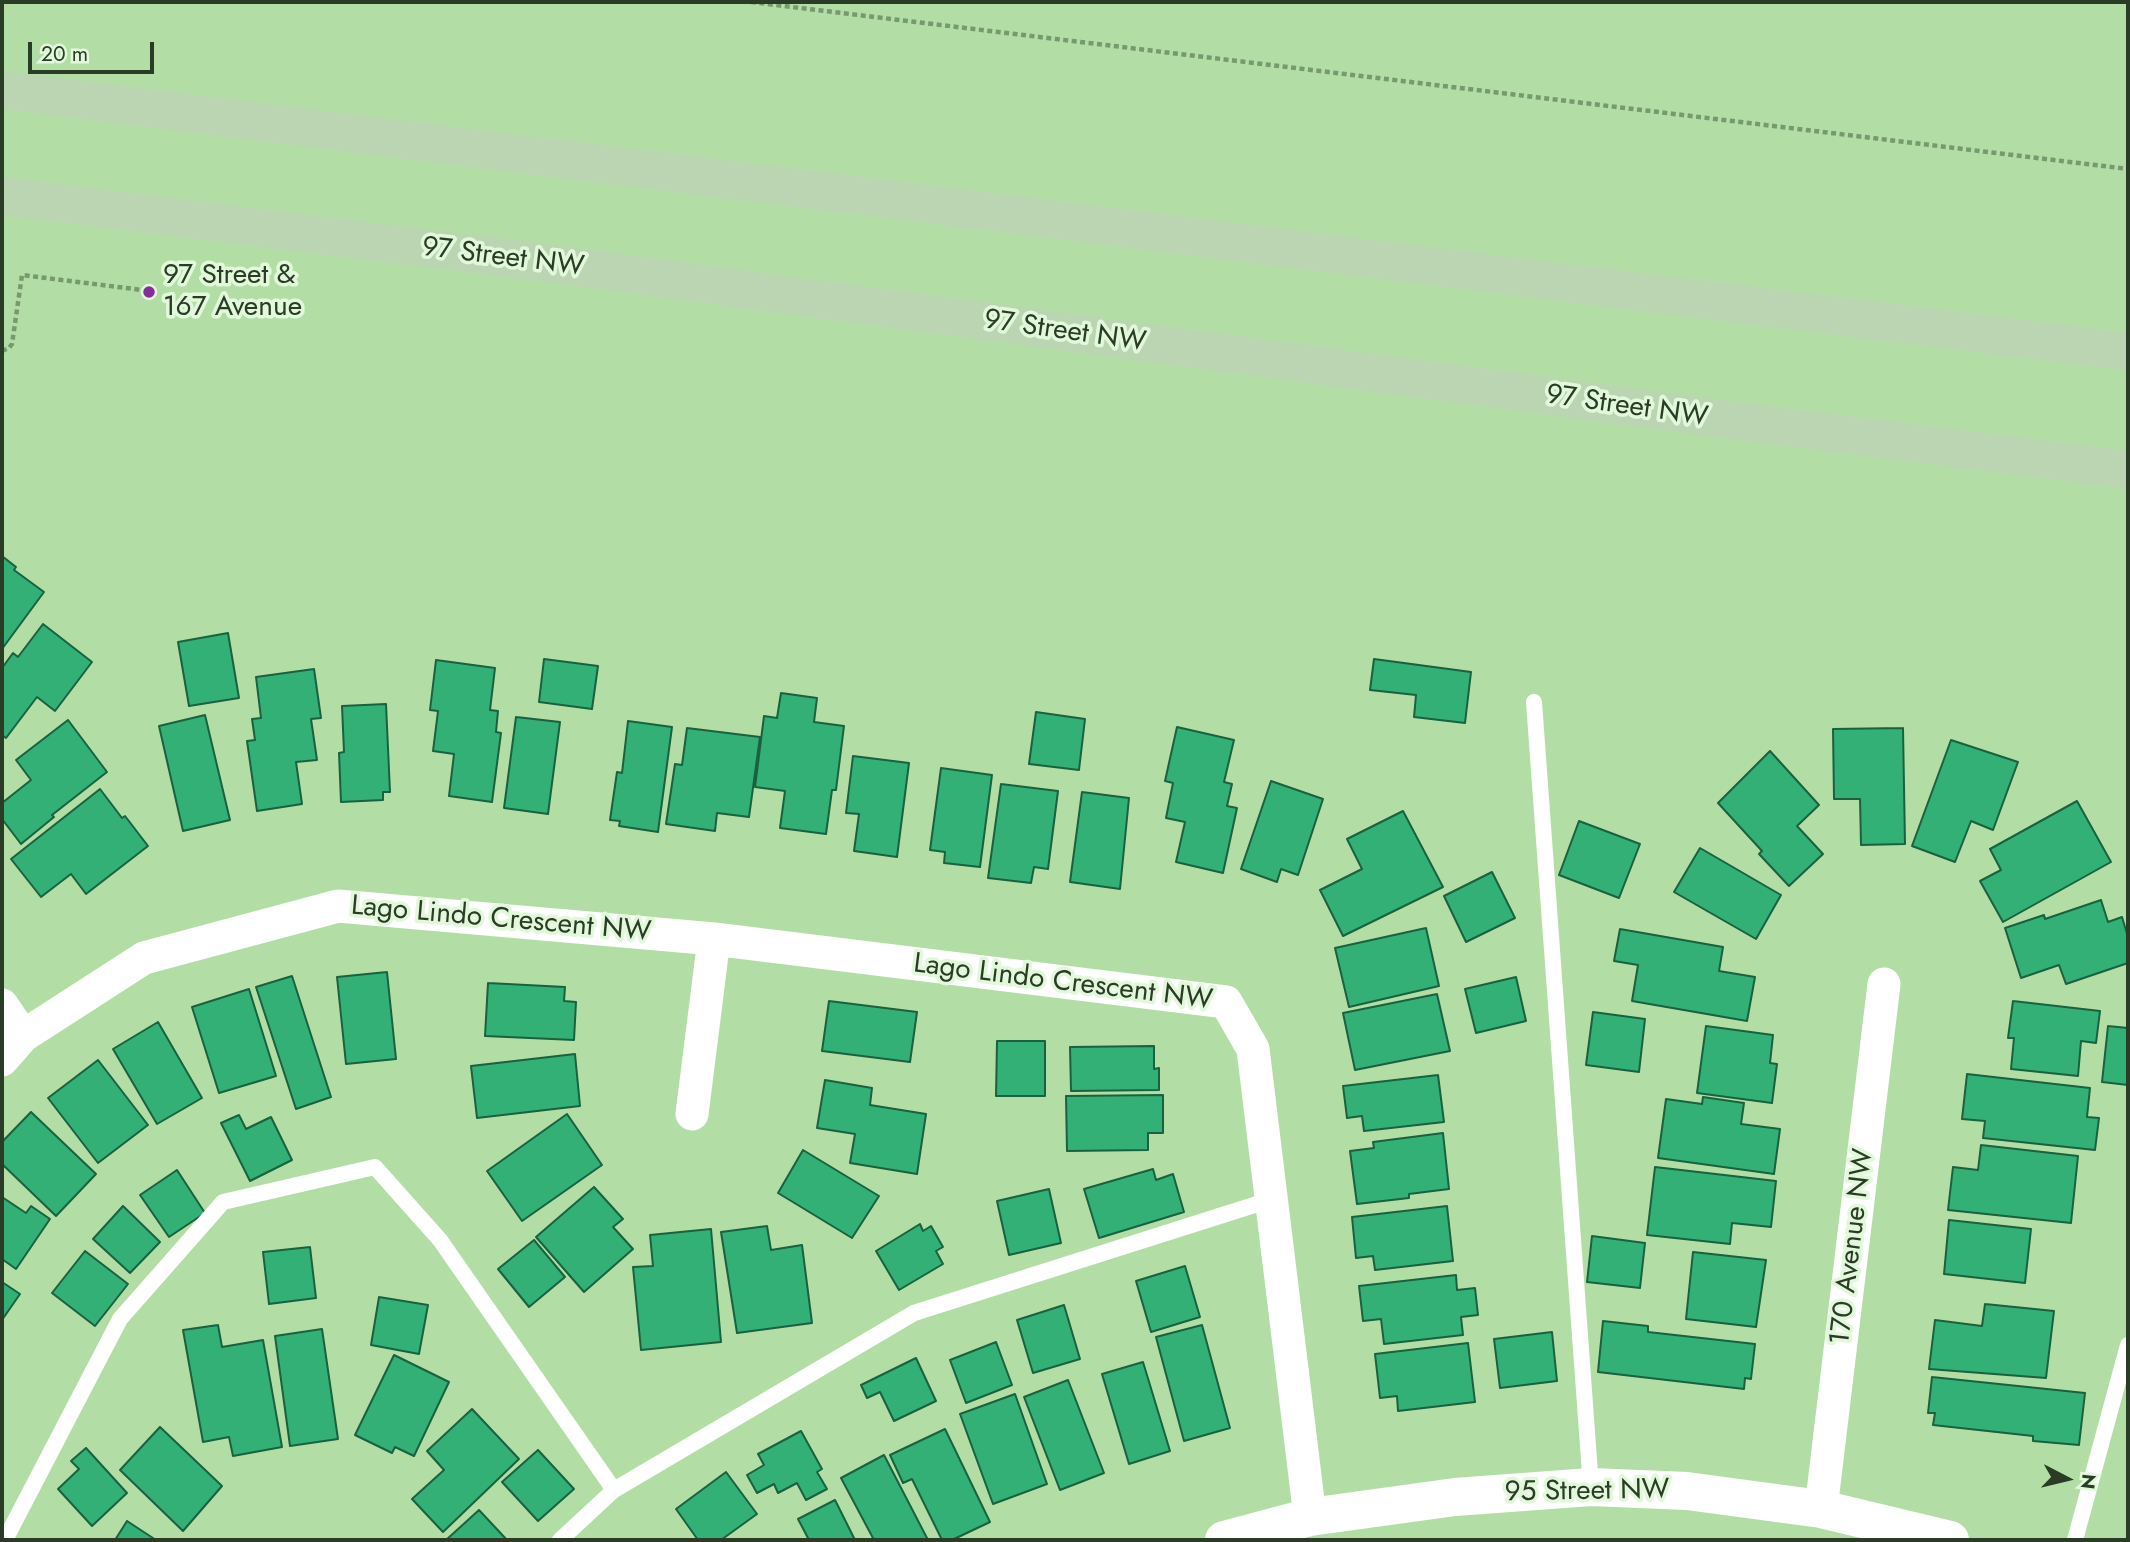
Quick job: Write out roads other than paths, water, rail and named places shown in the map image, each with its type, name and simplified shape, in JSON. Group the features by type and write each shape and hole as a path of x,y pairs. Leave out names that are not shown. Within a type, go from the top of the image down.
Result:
{"main road":[{"path":"2,73 127,105"},
{"path":"2,90 2128,352"},
{"name":"97 Street NW","path":"2,196 523,260 1752,423 2128,470"}],"street":[{"name":"Lago Lindo Crescent NW","path":"2,1005 13,1048 144,958 338,906 714,939 1226,1002 1253,1049 1311,1523"},
{"path":"692,1114 714,939"},
{"name":"170 Avenue NW","path":"1821,1509 1884,984"},
{"name":"95 Street NW","path":"1224,1540 1455,1497 1591,1487 1687,1491 1821,1509 1950,1540"}],"lane":[{"path":"1534,702 1591,1487"},
{"path":"5,1540 120,1319 223,1202 375,1167 440,1240 614,1490"},
{"path":"560,1540 614,1490 914,1313 1270,1200"},
{"path":"2076,1540 2128,1345"}],"place":[{"name":"97 Street & 167 Avenue","path":"149,292"}]}
